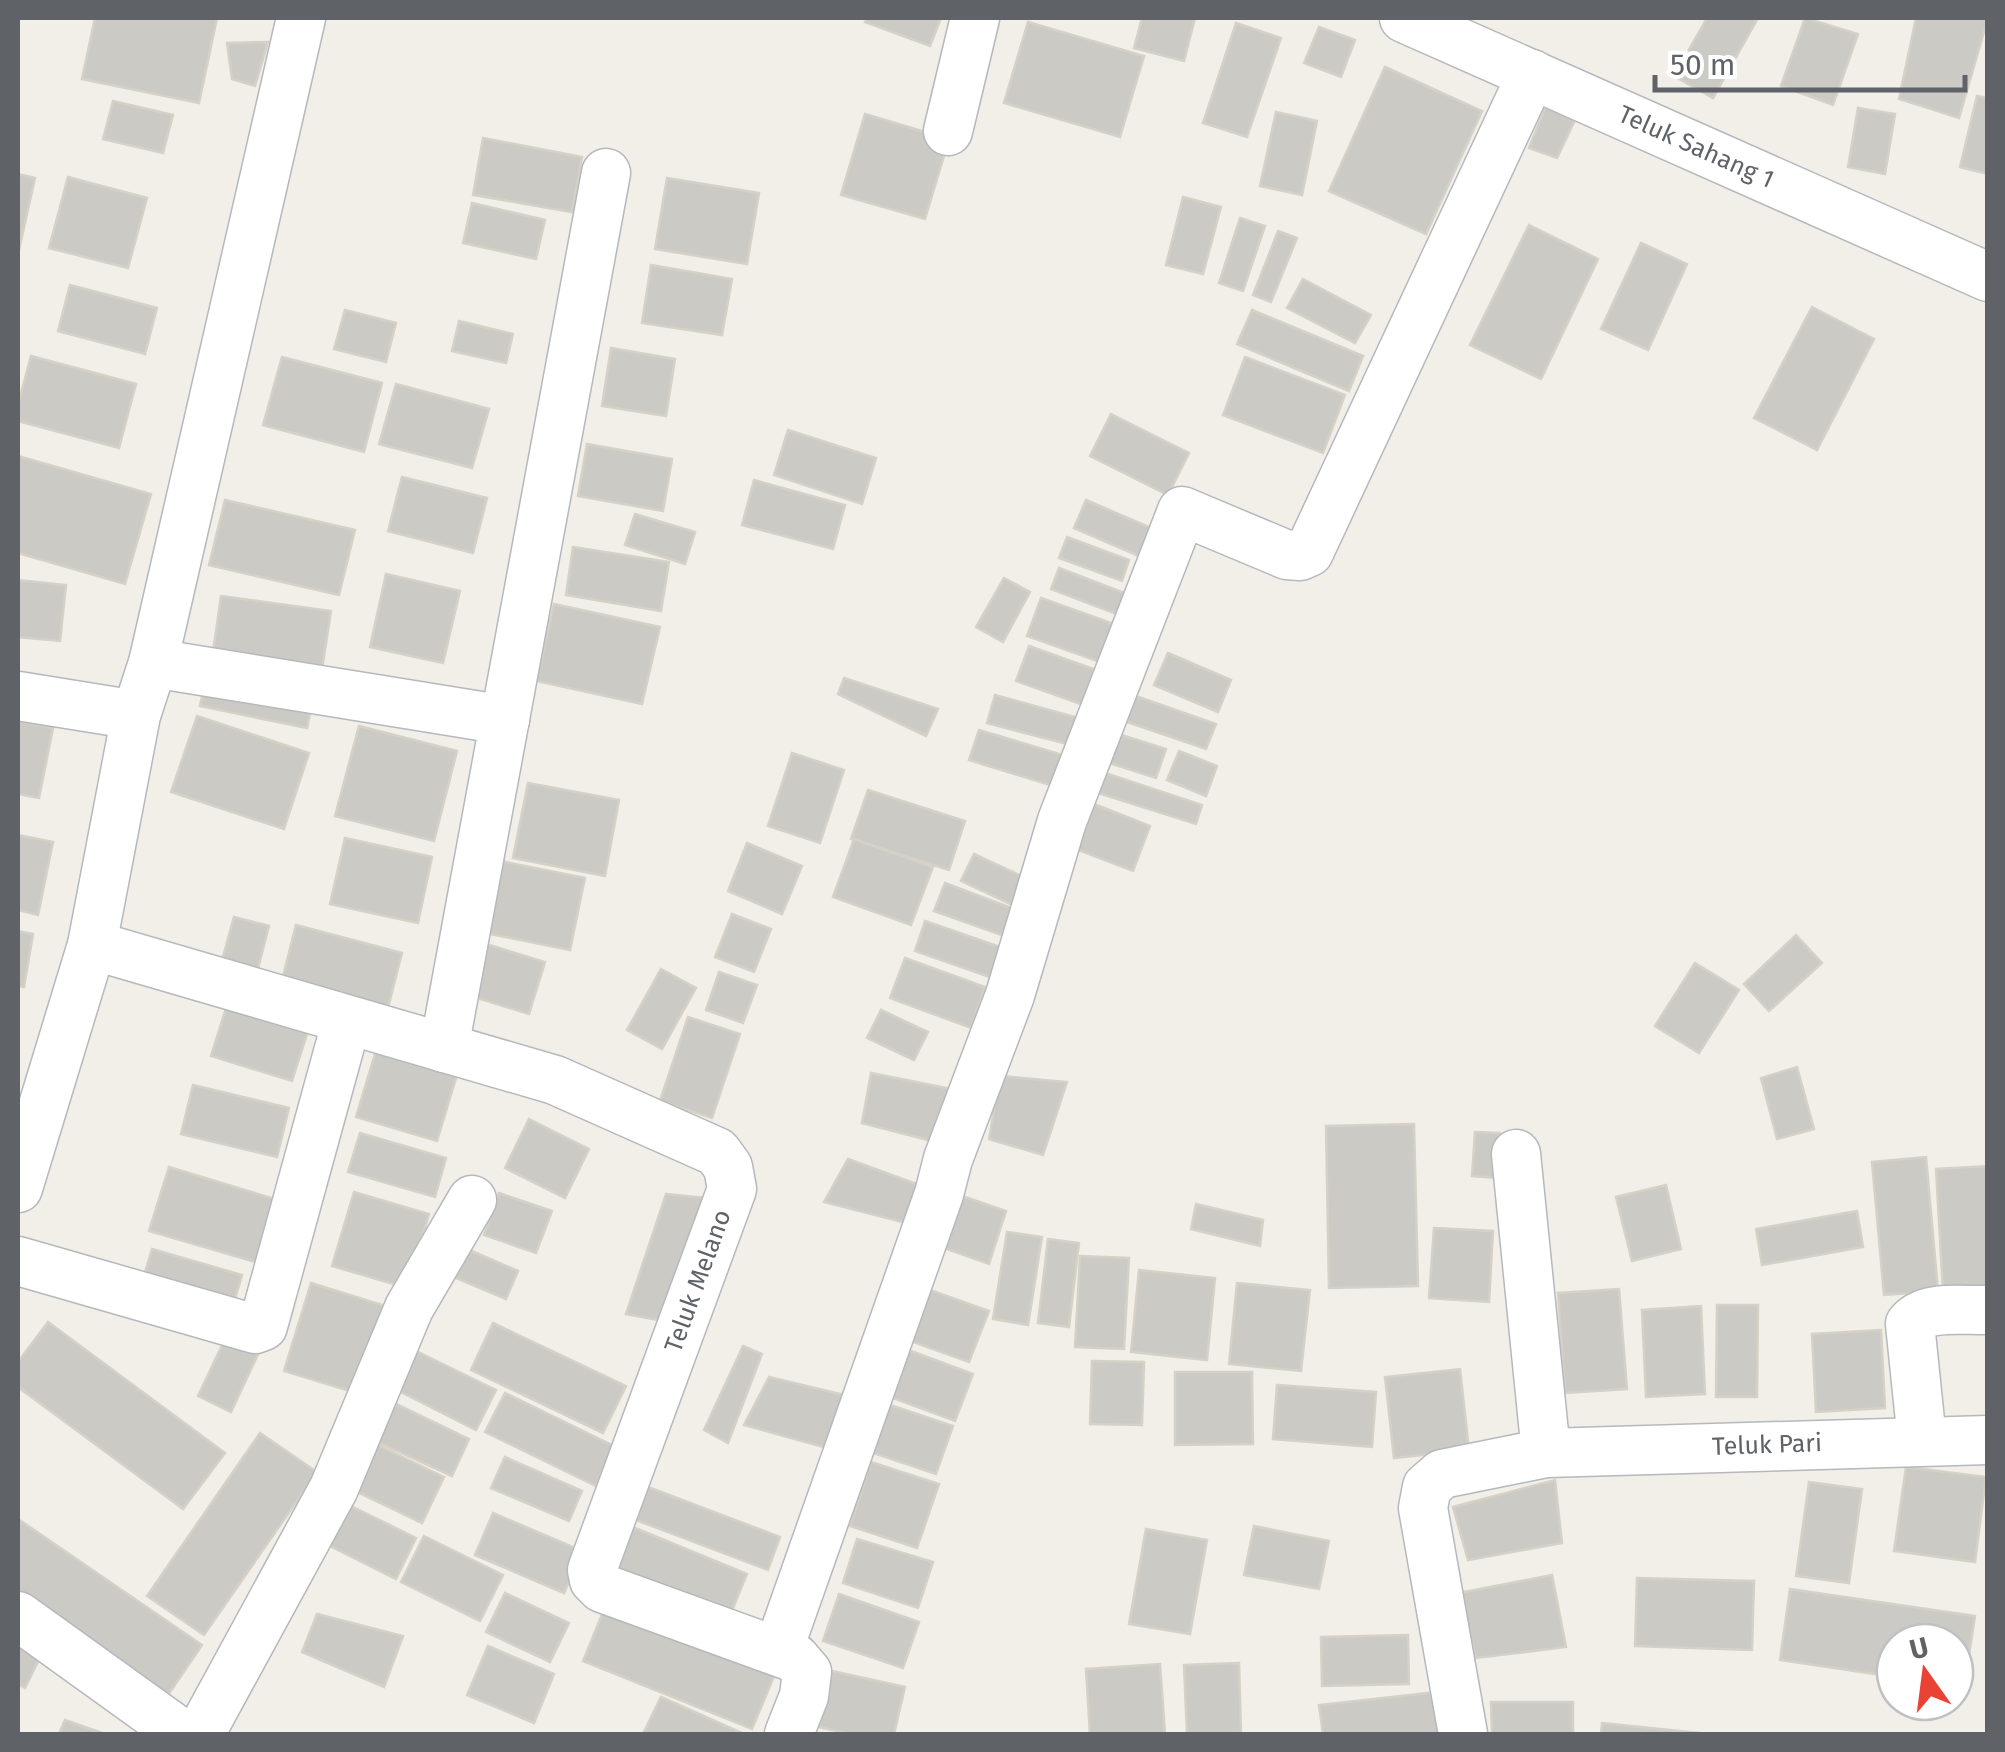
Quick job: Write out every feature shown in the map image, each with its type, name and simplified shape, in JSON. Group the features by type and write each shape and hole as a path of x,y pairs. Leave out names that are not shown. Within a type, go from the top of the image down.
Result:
{"street":[{"path":"18,1188 92,945 136,714 153,663 301,18"},
{"path":"948,130 975,18"},
{"name":"Teluk Sahang 1","path":"1404,18 1988,277"},
{"path":"789,1734 804,1696 807,1672 795,1658 778,1651 948,1159 1010,995 1062,821 1182,511 1287,555 1310,552 1532,74"},
{"path":"444,1048 606,172"},
{"path":"153,663 505,720"},
{"path":"18,696 136,714"},
{"name":"Teluk Melano","path":"92,945 554,1080 717,1152 728,1167 732,1189 592,1570 594,1580 602,1588 778,1651"},
{"path":"18,1260 255,1329 263,1326 347,1020"},
{"path":"1516,1154 1546,1453"},
{"path":"200,1734 334,1488 409,1308 472,1200"},
{"path":"1922,1440 1910,1324 1917,1315 1928,1312 1988,1310"},
{"name":"Teluk Pari","path":"1463,1734 1423,1508 1427,1486 1442,1474 1546,1453 1988,1440"},
{"path":"18,1616 182,1734"}],"building":[{"path":"95,18 217,18 199,103 82,79"},
{"path":"867,18 941,18 930,46 865,22"},
{"path":"1142,18 1195,18 1184,61 1134,48"},
{"path":"1707,18 1758,18 1713,98 1674,76"},
{"path":"1805,18 1858,34 1833,105 1781,86"},
{"path":"1916,18 1988,18 1959,118 1899,99"},
{"path":"1028,22 1144,56 1120,137 1004,103"},
{"path":"1236,23 1281,38 1247,137 1203,123"},
{"path":"1319,27 1355,40 1341,77 1304,63"},
{"path":"268,42 255,86 232,79 227,43"},
{"path":"1385,67 1482,111 1426,234 1329,191"},
{"path":"1977,96 1988,98 1988,174 1960,167"},
{"path":"113,101 173,115 163,153 103,139"},
{"path":"1547,103 1576,118 1557,158 1529,148"},
{"path":"1858,108 1895,114 1885,174 1848,167"},
{"path":"1276,112 1317,121 1302,195 1260,186"},
{"path":"865,114 949,139 925,219 841,195"},
{"path":"483,138 582,157 572,212 473,195"},
{"path":"18,174 35,178 19,250 18,250"},
{"path":"68,177 147,198 128,268 49,248"},
{"path":"667,178 759,193 747,264 655,249"},
{"path":"1183,197 1221,207 1203,274 1166,265"},
{"path":"472,203 545,220 536,259 463,243"},
{"path":"1240,218 1265,226 1243,291 1219,283"},
{"path":"1529,225 1598,259 1541,379 1470,345"},
{"path":"1278,231 1297,238 1271,302 1253,295"},
{"path":"1641,243 1687,264 1648,350 1601,329"},
{"path":"651,265 732,279 722,335 642,323"},
{"path":"1303,279 1371,315 1355,343 1287,308"},
{"path":"70,285 157,308 145,354 58,331"},
{"path":"1812,307 1874,339 1817,450 1754,418"},
{"path":"345,310 396,323 386,362 334,349"},
{"path":"1252,310 1363,356 1349,391 1237,344"},
{"path":"459,321 513,334 506,363 452,351"},
{"path":"611,348 675,359 666,416 602,406"},
{"path":"31,356 136,384 119,448 18,421 18,405"},
{"path":"282,357 382,383 364,452 263,425"},
{"path":"1245,357 1345,395 1323,453 1223,415"},
{"path":"396,384 489,409 472,468 379,444"},
{"path":"1111,414 1189,453 1168,495 1090,456"},
{"path":"788,430 876,458 862,504 774,475"},
{"path":"587,444 672,459 663,511 578,496"},
{"path":"18,456 151,494 125,584 18,553"},
{"path":"402,477 487,498 473,553 388,531"},
{"path":"754,480 845,505 833,549 742,525"},
{"path":"225,500 355,530 339,595 209,565"},
{"path":"1086,500 1158,531 1146,559 1074,528"},
{"path":"635,514 695,532 685,564 625,545"},
{"path":"1067,537 1129,560 1122,581 1059,558"},
{"path":"573,547 669,562 661,611 566,595"},
{"path":"1059,568 1127,594 1119,615 1051,589"},
{"path":"386,574 460,591 443,663 370,647"},
{"path":"1004,578 1030,592 1003,642 976,627"},
{"path":"18,580 66,585 60,641 18,637"},
{"path":"221,596 331,611 321,676 212,660"},
{"path":"1041,598 1114,624 1100,662 1027,636"},
{"path":"554,604 660,627 642,704 537,681"},
{"path":"1029,646 1099,671 1086,706 1016,681"},
{"path":"1168,653 1231,680 1218,712 1154,685"},
{"path":"206,677 313,699 307,728 200,706"},
{"path":"844,678 938,709 926,736 838,694"},
{"path":"1130,694 1216,724 1206,749 1121,720"},
{"path":"995,695 1079,718 1071,745 987,723"},
{"path":"197,716 309,753 284,829 171,792"},
{"path":"18,721 53,728 39,798 18,794"},
{"path":"359,726 457,751 434,841 335,816"},
{"path":"979,730 1073,758 1063,789 969,760"},
{"path":"1112,732 1166,749 1156,778 1103,761"},
{"path":"1179,751 1217,766 1206,796 1167,780"},
{"path":"792,753 844,770 820,843 768,826"},
{"path":"1105,773 1202,805 1196,824 1098,793"},
{"path":"528,783 619,800 605,876 513,858"},
{"path":"868,790 965,821 949,870 851,839"},
{"path":"1094,804 1150,826 1133,871 1076,849"},
{"path":"18,835 53,842 38,915 18,910"},
{"path":"345,838 432,857 418,923 330,904"},
{"path":"854,839 933,867 911,925 833,897"},
{"path":"747,843 802,866 782,914 728,891"},
{"path":"974,854 1032,881 1019,908 961,881"},
{"path":"501,861 585,878 570,950 486,933"},
{"path":"945,883 1014,909 1004,936 934,911"},
{"path":"732,914 771,929 754,972 715,957"},
{"path":"234,917 269,926 255,980 219,971"},
{"path":"925,921 1009,950 998,980 915,951"},
{"path":"296,925 402,953 385,1019 279,992"},
{"path":"18,931 33,934 24,987 18,986"},
{"path":"1796,935 1822,963 1769,1011 1744,984"},
{"path":"486,944 545,962 529,1014 471,996"},
{"path":"905,958 985,987 971,1028 890,998"},
{"path":"1695,963 1739,990 1699,1053 1655,1026"},
{"path":"661,969 696,988 662,1049 627,1030"},
{"path":"719,972 757,985 743,1023 706,1010"},
{"path":"227,1005 308,1031 292,1081 211,1056"},
{"path":"881,1010 928,1032 914,1060 867,1038"},
{"path":"688,1017 740,1034 712,1118 660,1101"},
{"path":"378,1044 459,1068 437,1141 356,1117"},
{"path":"1797,1067 1814,1129 1777,1139 1761,1078"},
{"path":"871,1073 961,1091 932,1141 862,1123"},
{"path":"1000,1076 1067,1082 1043,1155 989,1139"},
{"path":"193,1085 289,1108 277,1157 181,1134"},
{"path":"529,1119 589,1149 565,1198 505,1168"},
{"path":"1414,1124 1418,1286 1329,1288 1326,1126"},
{"path":"1475,1132 1500,1133 1497,1178 1472,1176"},
{"path":"360,1133 446,1158 435,1197 348,1172"},
{"path":"1926,1157 1938,1291 1884,1295 1872,1162"},
{"path":"848,1159 930,1189 918,1226 824,1202"},
{"path":"1988,1166 1988,1288 1943,1291 1936,1169"},
{"path":"169,1167 278,1200 259,1263 149,1231"},
{"path":"1666,1185 1681,1249 1632,1261 1616,1197"},
{"path":"354,1192 429,1214 407,1288 332,1266"},
{"path":"499,1193 552,1211 536,1253 484,1235"},
{"path":"666,1194 707,1198 664,1321 626,1314"},
{"path":"959,1195 1006,1211 989,1264 941,1247"},
{"path":"1196,1204 1263,1220 1260,1246 1191,1229"},
{"path":"1857,1211 1863,1247 1762,1265 1756,1229"},
{"path":"1434,1228 1493,1231 1489,1302 1429,1298"},
{"path":"1007,1232 1042,1237 1028,1325 993,1319"},
{"path":"1048,1239 1079,1243 1069,1327 1038,1323"},
{"path":"465,1248 518,1271 506,1299 454,1277"},
{"path":"152,1249 242,1275 229,1319 139,1292"},
{"path":"1080,1256 1129,1258 1124,1349 1075,1347"},
{"path":"1139,1270 1215,1278 1207,1360 1131,1352"},
{"path":"311,1283 392,1308 366,1396 284,1371"},
{"path":"1237,1283 1310,1290 1301,1371 1229,1364"},
{"path":"924,1288 989,1311 969,1362 905,1339"},
{"path":"1619,1289 1627,1389 1565,1393 1558,1293"},
{"path":"1717,1305 1758,1305 1757,1397 1716,1397"},
{"path":"1701,1306 1705,1394 1646,1397 1642,1310"},
{"path":"48,1322 225,1453 183,1509 18,1387 18,1362"},
{"path":"493,1323 626,1386 603,1433 471,1370"},
{"path":"1881,1330 1885,1408 1816,1412 1812,1334"},
{"path":"226,1337 259,1352 231,1412 198,1396"},
{"path":"743,1346 762,1354 728,1443 704,1430"},
{"path":"903,1348 973,1374 955,1421 885,1395"},
{"path":"414,1350 496,1390 476,1430 395,1389"},
{"path":"1092,1361 1144,1362 1142,1425 1090,1424"},
{"path":"1460,1369 1469,1450 1394,1458 1385,1377"},
{"path":"1175,1372 1252,1372 1253,1444 1175,1445"},
{"path":"769,1377 844,1395 827,1448 744,1425"},
{"path":"1277,1385 1376,1392 1372,1447 1273,1439"},
{"path":"505,1393 614,1446 596,1486 485,1432"},
{"path":"881,1402 953,1426 936,1474 864,1450"},
{"path":"396,1404 469,1439 452,1476 377,1442"},
{"path":"260,1433 317,1472 204,1635 147,1596"},
{"path":"374,1443 444,1477 422,1523 351,1489"},
{"path":"505,1457 582,1491 569,1521 491,1488"},
{"path":"871,1462 939,1484 917,1548 850,1526"},
{"path":"1906,1467 1986,1477 1975,1562 1894,1551"},
{"path":"1555,1480 1562,1543 1468,1560 1453,1507"},
{"path":"1809,1482 1862,1489 1849,1583 1796,1576"},
{"path":"648,1487 780,1537 768,1570 636,1520"},
{"path":"347,1504 416,1538 396,1579 326,1544"},
{"path":"493,1513 582,1551 564,1593 475,1555"},
{"path":"18,1519 202,1645 168,1695 18,1593"},
{"path":"628,1525 747,1574 726,1625 607,1576"},
{"path":"1254,1526 1329,1541 1319,1589 1244,1575"},
{"path":"1146,1529 1207,1540 1190,1634 1129,1624"},
{"path":"424,1536 503,1575 480,1621 401,1582"},
{"path":"857,1539 933,1562 918,1608 843,1583"},
{"path":"1552,1575 1566,1647 1476,1658 1459,1593"},
{"path":"1637,1578 1754,1581 1752,1650 1635,1646"},
{"path":"1790,1589 1975,1616 1974,1622 1875,1622 1875,1674 1780,1660"},
{"path":"505,1593 569,1623 550,1662 486,1632"},
{"path":"839,1594 919,1622 903,1668 823,1641"},
{"path":"608,1600 777,1669 752,1729 583,1661"},
{"path":"317,1614 403,1636 384,1687 302,1652"},
{"path":"1408,1635 1409,1684 1322,1686 1321,1637"},
{"path":"18,1636 44,1649 25,1688 18,1684"},
{"path":"488,1646 554,1674 534,1723 467,1695"},
{"path":"1239,1663 1241,1734 1187,1734 1184,1665"},
{"path":"1160,1664 1165,1734 1090,1734 1086,1669"},
{"path":"832,1671 905,1687 894,1734 851,1734 819,1727"},
{"path":"1438,1692 1443,1734 1323,1734 1319,1705"},
{"path":"661,1697 744,1734 643,1734"},
{"path":"1491,1702 1573,1702 1573,1734 1492,1734"},
{"path":"65,1720 105,1734 59,1734"},
{"path":"1602,1723 1709,1734 1601,1734"}]}
